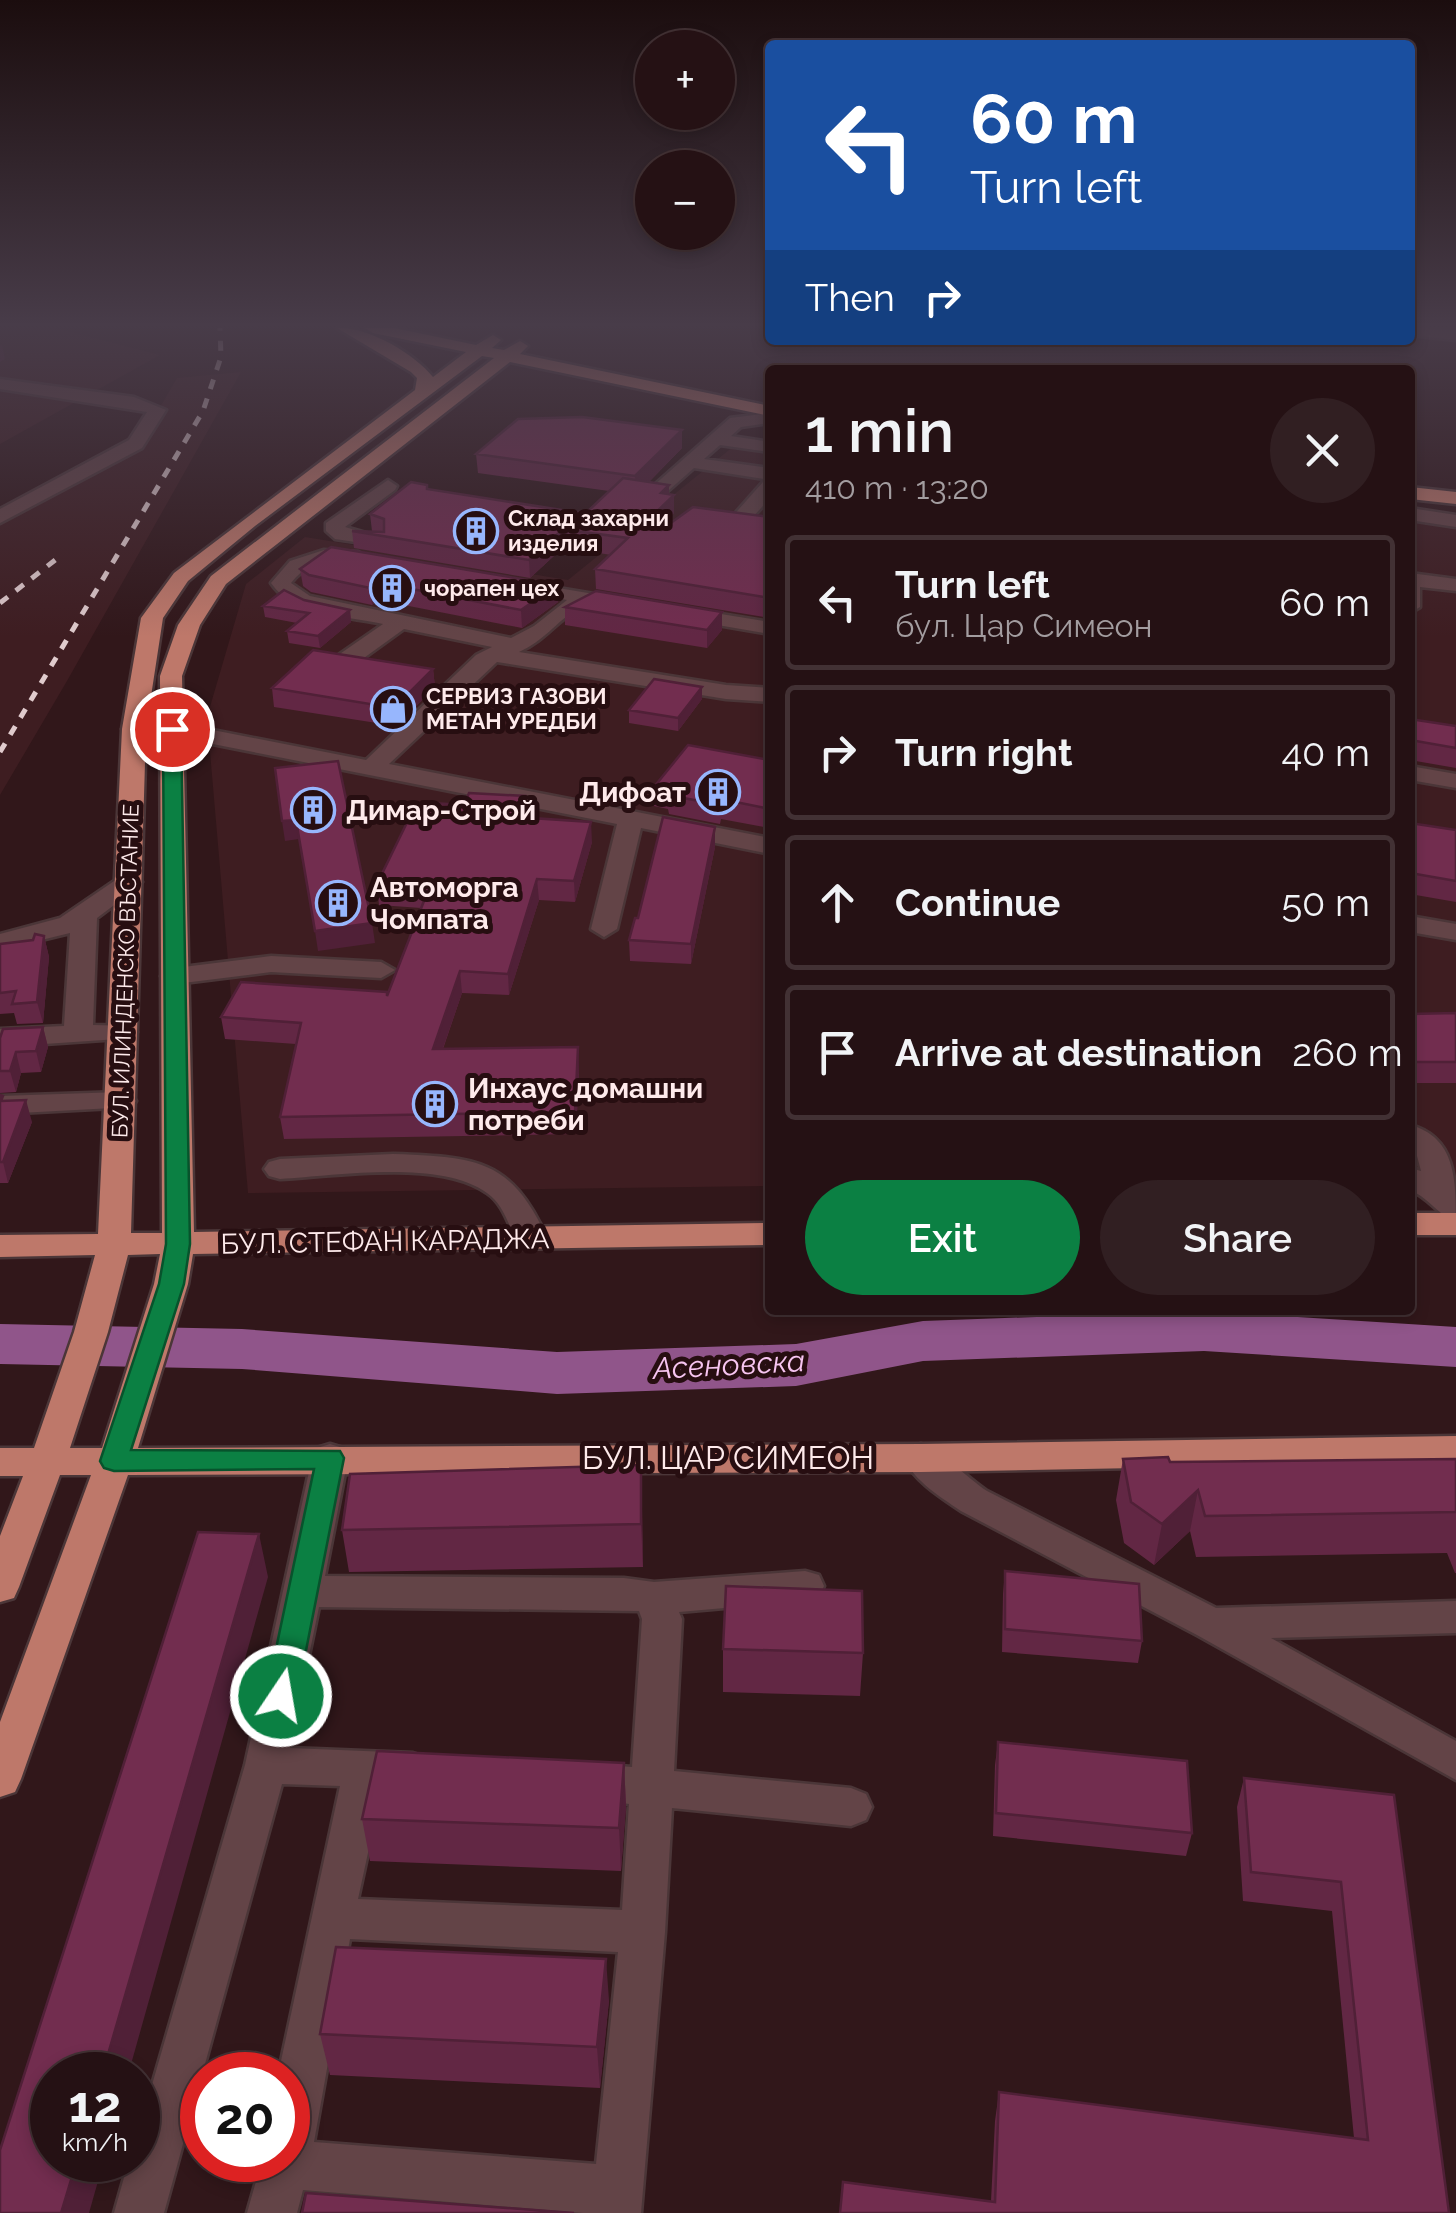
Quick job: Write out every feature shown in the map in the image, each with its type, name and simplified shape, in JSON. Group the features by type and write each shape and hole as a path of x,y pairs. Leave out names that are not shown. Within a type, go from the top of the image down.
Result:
{"main road":[{"name":"БУЛ. ИЛИНДЕНСКО ВЪСТАНИЕ","path":"46,1462 105,1285 114,1245 134,730 152,618 181,577 386,431"},
{"name":"БУЛ. ИЛИНДЕНСКО ВЪСТАНИЕ","path":"114,1461 172,1284 178,1244 171,676 190,625 218,580 346,480 398,431"},
{"path":"1415,490 1456,490"},
{"path":"1415,491 1456,498"},
{"path":"1415,1224 1456,1224"},
{"name":"БУЛ. СТЕФАН КАРАДЖА","path":"0,1246 765,1234"},
{"name":"БУЛ. ЦАР СИМЕОН","path":"0,1462 921,1458 1456,1450"},
{"path":"0,1779 114,1461"},
{"path":"0,1586 46,1462"}],"street":[{"path":"0,517 136,444 143,431"},
{"path":"653,494 725,431"},
{"path":"714,440 765,446"},
{"path":"688,462 765,473"},
{"path":"346,480 397,487 333,527 342,536 387,553 326,553 304,558 281,583 287,592 303,600 507,650 726,692 765,695"},
{"path":"765,490 731,521 765,525"},
{"path":"1415,515 1456,520"},
{"path":"505,563 561,572 544,588"},
{"path":"490,579 590,600 765,627"},
{"path":"1415,582 1456,585"},
{"path":"370,769 484,660 542,631 568,606 590,600"},
{"path":"342,663 400,622"},
{"path":"134,730 172,729 765,845"},
{"path":"1415,774 1456,780"},
{"path":"604,929 631,819"},
{"path":"0,942 46,936 84,917 129,882"},
{"path":"78,1033 84,917"},
{"path":"1415,925 1456,932"},
{"path":"176,976 271,964 380,970"},
{"path":"0,1038 123,1032"},
{"path":"0,1104 121,1101"},
{"path":"1415,1139 1432,1148 1449,1201"},
{"path":"280,1168 420,1164 463,1171 498,1185 518,1210 531,1238"},
{"path":"1415,1181 1449,1201"},
{"path":"139,2213 266,1765 330,1458"},
{"path":"921,1458 944,1482 974,1500 1212,1624 1456,1762"},
{"path":"304,1591 624,1593 654,1598 805,1586"},
{"path":"310,2161 617,2202 643,1932 662,1618 654,1598"},
{"path":"1212,1624 1456,1617"},
{"path":"266,1765 460,1774"},
{"path":"306,2052 364,1768"},
{"path":"536,1778 650,1785 851,1807"},
{"path":"331,1918 643,1932"},
{"path":"272,2213 280,2182"}],"shaded area":[{"path":"0,431 23,431 0,444"},
{"path":"146,431 208,431 0,795 0,525 133,454"},
{"path":"734,446 765,449 765,1186 248,1193 207,717 246,584 305,537 568,580"},
{"path":"1415,521 1456,525 1456,1178 1415,1178"}],"building":[{"path":"503,431 681,431 635,476 476,454"},
{"path":"623,478 669,485 661,493 674,495 647,521 661,530 693,507 765,516 765,597 595,569 628,538 568,530"},
{"path":"411,482 427,485 427,489 581,513 529,560 352,531 384,532 384,519 370,514"},
{"path":"331,547 557,585 521,610 376,582 370,588 309,575 300,569"},
{"path":"284,590 304,600 350,610 318,636 287,631 309,613 263,606"},
{"path":"596,591 722,612 707,630 565,607"},
{"path":"313,650 433,669 394,708 272,688"},
{"path":"654,679 702,687 678,718 629,710"},
{"path":"1415,720 1456,726 1456,748 1415,741"},
{"path":"688,745 765,759 765,808 721,799 720,805 668,795 670,790 654,787"},
{"path":"338,761 372,923 315,931 296,820 282,821 275,768"},
{"path":"469,793 525,796 517,817 591,822 574,881 537,879 508,974 460,971 433,1049 578,1047 575,1112 280,1117 301,1023 221,1017 241,982 387,992 387,996 429,888 377,884 417,802 464,805"},
{"path":"663,817 715,827 691,944 629,940"},
{"path":"1415,824 1456,830 1456,881 1415,874"},
{"path":"35,934 44,936 37,1002 12,1004 16,991 0,993 0,944 33,940"},
{"path":"1456,1013 1456,1062 1415,1062 1415,1014"},
{"path":"43,1027 36,1051 16,1052 10,1071 0,1071 3,1029"},
{"path":"0,1095 1,1101 26,1100 3,1162 0,1162"},
{"path":"1168,1457 1170,1462 1456,1459 1456,1512 1205,1516 1198,1490 1162,1524 1131,1502 1123,1459"},
{"path":"641,1465 641,1524 342,1530 350,1474"},
{"path":"198,1532 259,1534 109,2052 31,2052"},
{"path":"1005,1571 1139,1584 1142,1641 1005,1629"},
{"path":"726,1586 862,1591 863,1653 723,1649"},
{"path":"998,1742 1187,1761 1192,1833 996,1813"},
{"path":"377,1751 624,1763 619,1828 362,1819"},
{"path":"1244,1778 1394,1795 1449,2213 840,2213 843,2182 995,2202 999,2092 1368,2140 1341,1882 1251,1872"},
{"path":"336,1947 606,1959 597,2047 320,2034"},
{"path":"30,2056 30,2182 70,2182 61,2213 0,2213 0,2150"},
{"path":"306,2193 574,2213 302,2213"}],"waterway":[{"name":"Асеновска","path":"0,1344 242,1349 557,1373 796,1365 923,1341 1204,1331 1456,1347"}],"railway":[{"path":"0,752 191,431"},
{"path":"0,603 59,557"}],"place":[{"name":"Склад захарни изделия","path":"476,531"},
{"name":"чорапен цех","path":"392,588"},
{"name":"СЕРВИЗ ГАЗОВИ МЕТАН УРЕДБИ","path":"393,709"},
{"name":"Дифоат","path":"718,792"},
{"name":"Димар-Строй","path":"313,810"},
{"name":"Автоморга Чомпата","path":"338,903"},
{"name":"Инхаус домашни потреби","path":"435,1104"}],"route":[{"path":"172,729 178,1244 172,1284 114,1461 330,1458 281,1696"}]}
